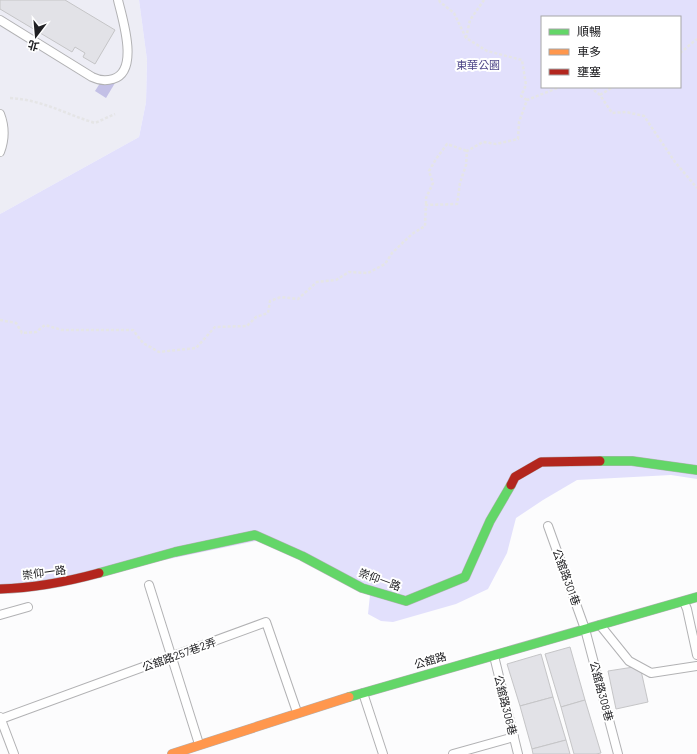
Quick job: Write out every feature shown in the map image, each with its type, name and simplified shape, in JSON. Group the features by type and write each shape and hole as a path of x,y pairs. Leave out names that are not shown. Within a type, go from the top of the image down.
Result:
{"street":[{"name":"崇仰一路","path":"0,589 26,588 74,580 175,552 255,535 302,556 362,588 406,601 465,577 490,521 515,478 541,462 632,461 697,470"},
{"name":"公舘路","path":"172,754 362,692 697,597"}],"lane":[{"path":"0,20 92,77 98,80 109,80 116,78 122,72 128,58 126,34 118,0"},
{"path":"0,114 4,131 3,144 0,152"},
{"name":"公舘路301巷","path":"548,526 585,629"},
{"path":"149,585 205,754"},
{"path":"684,601 697,655"},
{"path":"0,615 28,607"},
{"name":"公舘路257巷2弄","path":"0,718 266,622 298,713"},
{"path":"600,624 629,661 651,673 697,666"},
{"name":"公舘路308巷","path":"585,629 618,754"},
{"name":"公舘路306巷","path":"494,655 518,754"},
{"path":"362,692 383,754"},
{"path":"0,718 14,754"},
{"path":"453,754 514,737"}],"path":[{"path":"439,0 454,13 466,38 487,51 522,60 526,84 521,96 526,100"},
{"path":"466,38 470,20 484,0"},
{"path":"681,52 697,39"},
{"path":"526,100 557,88"},
{"path":"591,88 600,95 612,113 626,112 644,116 675,162 697,188"},
{"path":"600,95 611,88"},
{"path":"10,98 27,99 45,104 95,123 115,114"},
{"path":"0,320 16,323 22,333 36,332 44,325 62,330 133,330 143,343 159,352 196,348 215,327 247,326 256,317 268,313 270,300 281,297 298,298 316,282 336,280 349,272 368,273 385,264 392,253 412,234 425,226 426,198 433,183 429,171 447,144 467,151 483,142 496,144 518,139 519,122 526,100"},
{"path":"426,204 457,204 460,183 466,165 467,151"}],"shaded area":[{"path":"0,0 139,0 147,60 146,102 139,137 0,214"},
{"path":"104,77 115,83 106,98 95,91"}],"green space":[{"name":"東華公園","path":"139,0 697,0 697,479 671,475 577,480 516,518 507,553 488,589 456,604 393,622 381,621 368,614 370,595 261,540 0,594 0,214 139,137 146,102 147,60"}],"building":[{"path":"0,0 65,0 115,30 95,64 83,57 85,53 75,47 72,52 0,9"},
{"path":"570,647 585,700 561,707 545,654"},
{"path":"541,654 553,697 520,706 507,664"},
{"path":"640,666 648,702 616,709 608,671"},
{"path":"553,697 566,740 532,749 520,706"},
{"path":"585,700 601,753 574,754 561,707"},
{"path":"566,740 570,754 533,754 532,749"}],"traffic: fast":[{"path":"600,461 632,461 697,470"},
{"path":"99,573 175,552 255,535 302,556 362,588 406,601 465,577 490,521 511,485"},
{"path":"349,697 697,597"}],"traffic: slow":[{"path":"172,754 349,697"}],"traffic: jam":[{"path":"511,485 515,477 541,462 600,461"},
{"path":"0,589 50,584 99,573"}]}
